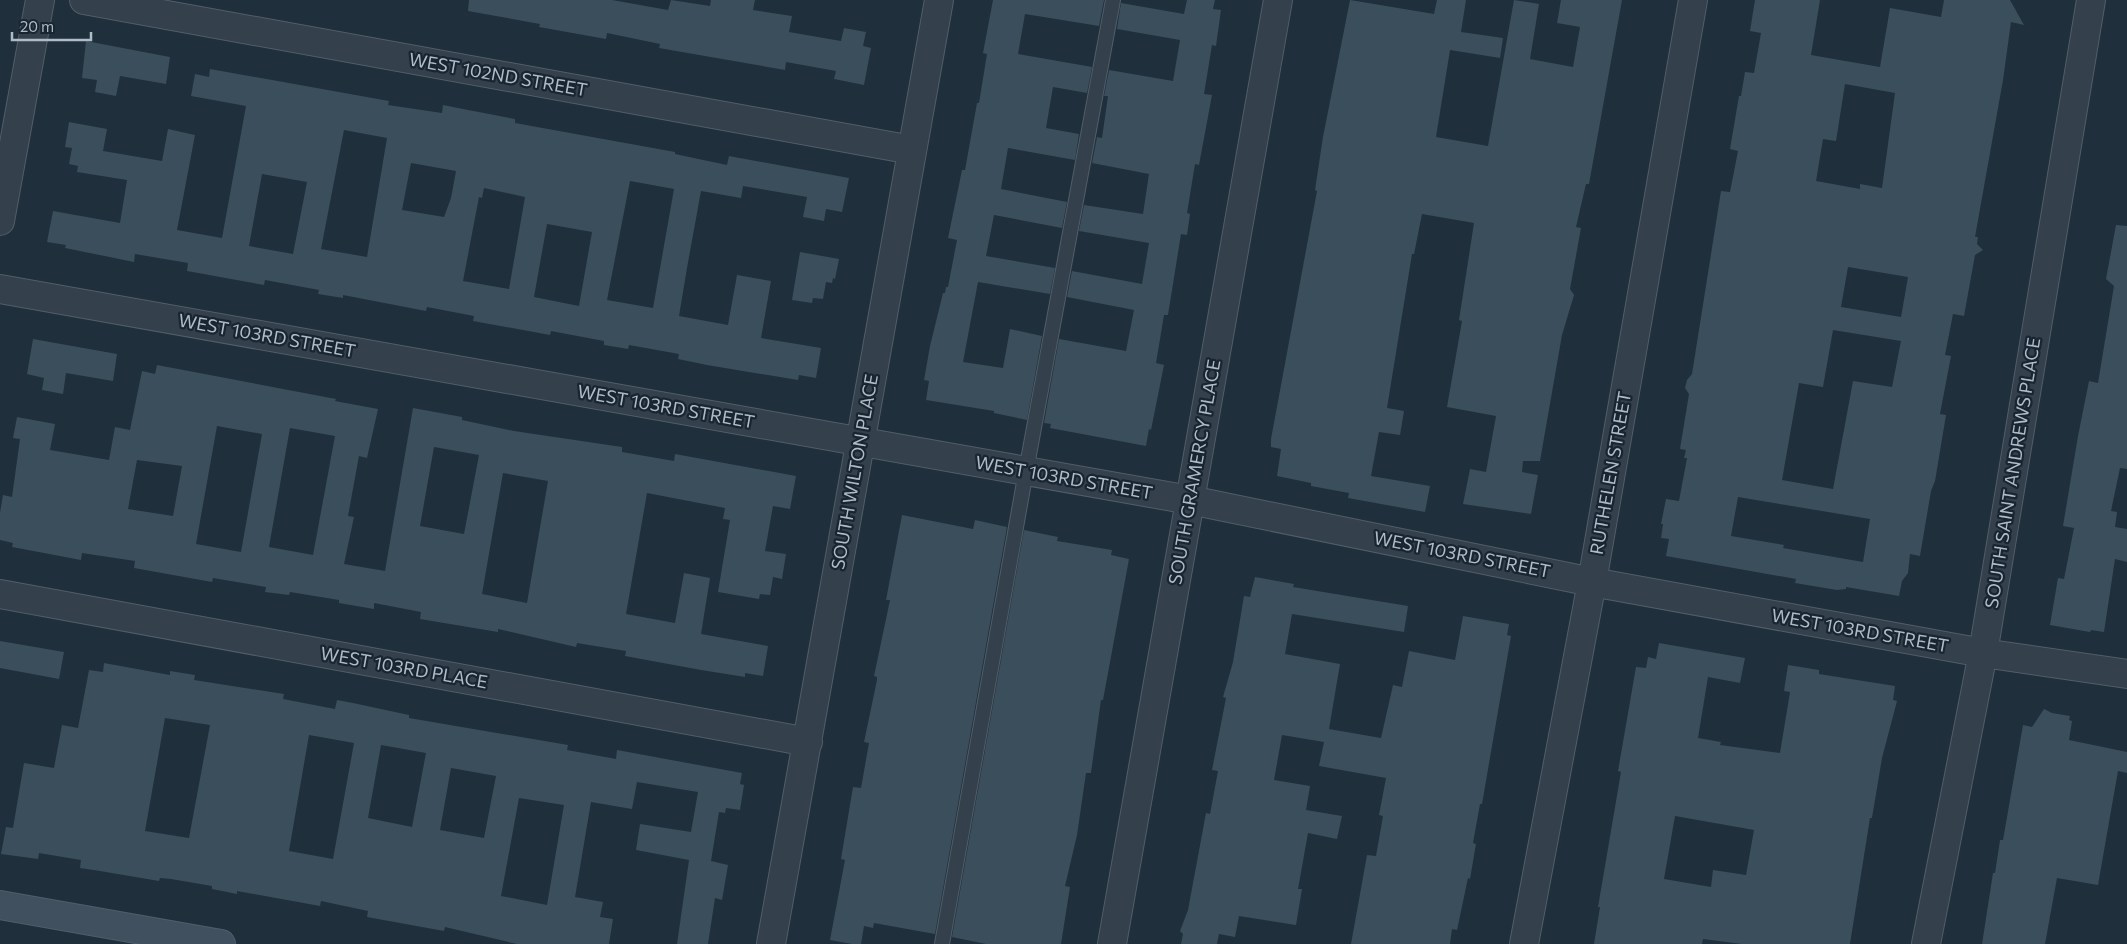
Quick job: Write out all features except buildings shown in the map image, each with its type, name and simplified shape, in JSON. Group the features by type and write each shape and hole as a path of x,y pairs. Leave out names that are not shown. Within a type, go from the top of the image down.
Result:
{"street":[{"path":"0,221 40,0"},
{"name":"WEST 102ND STREET","path":"84,0 912,150"},
{"name":"SOUTH WILTON PLACE","path":"770,944 808,742 939,0"},
{"name":"SOUTH GRAMERCY PLACE","path":"1112,944 1278,0"},
{"name":"RUTHELEN STREET","path":"1524,944 1592,582 1693,0"},
{"name":"SOUTH SAINT ANDREWS PLACE","path":"1926,944 1982,653 2091,0"},
{"name":"WEST 103RD STREET","path":"0,289 1190,500 1592,582 1982,653 2127,674"},
{"name":"WEST 103RD PLACE","path":"0,594 808,742"},
{"path":"0,905 208,943"}],"lane":[{"path":"942,944 1026,471 1113,0"}]}
